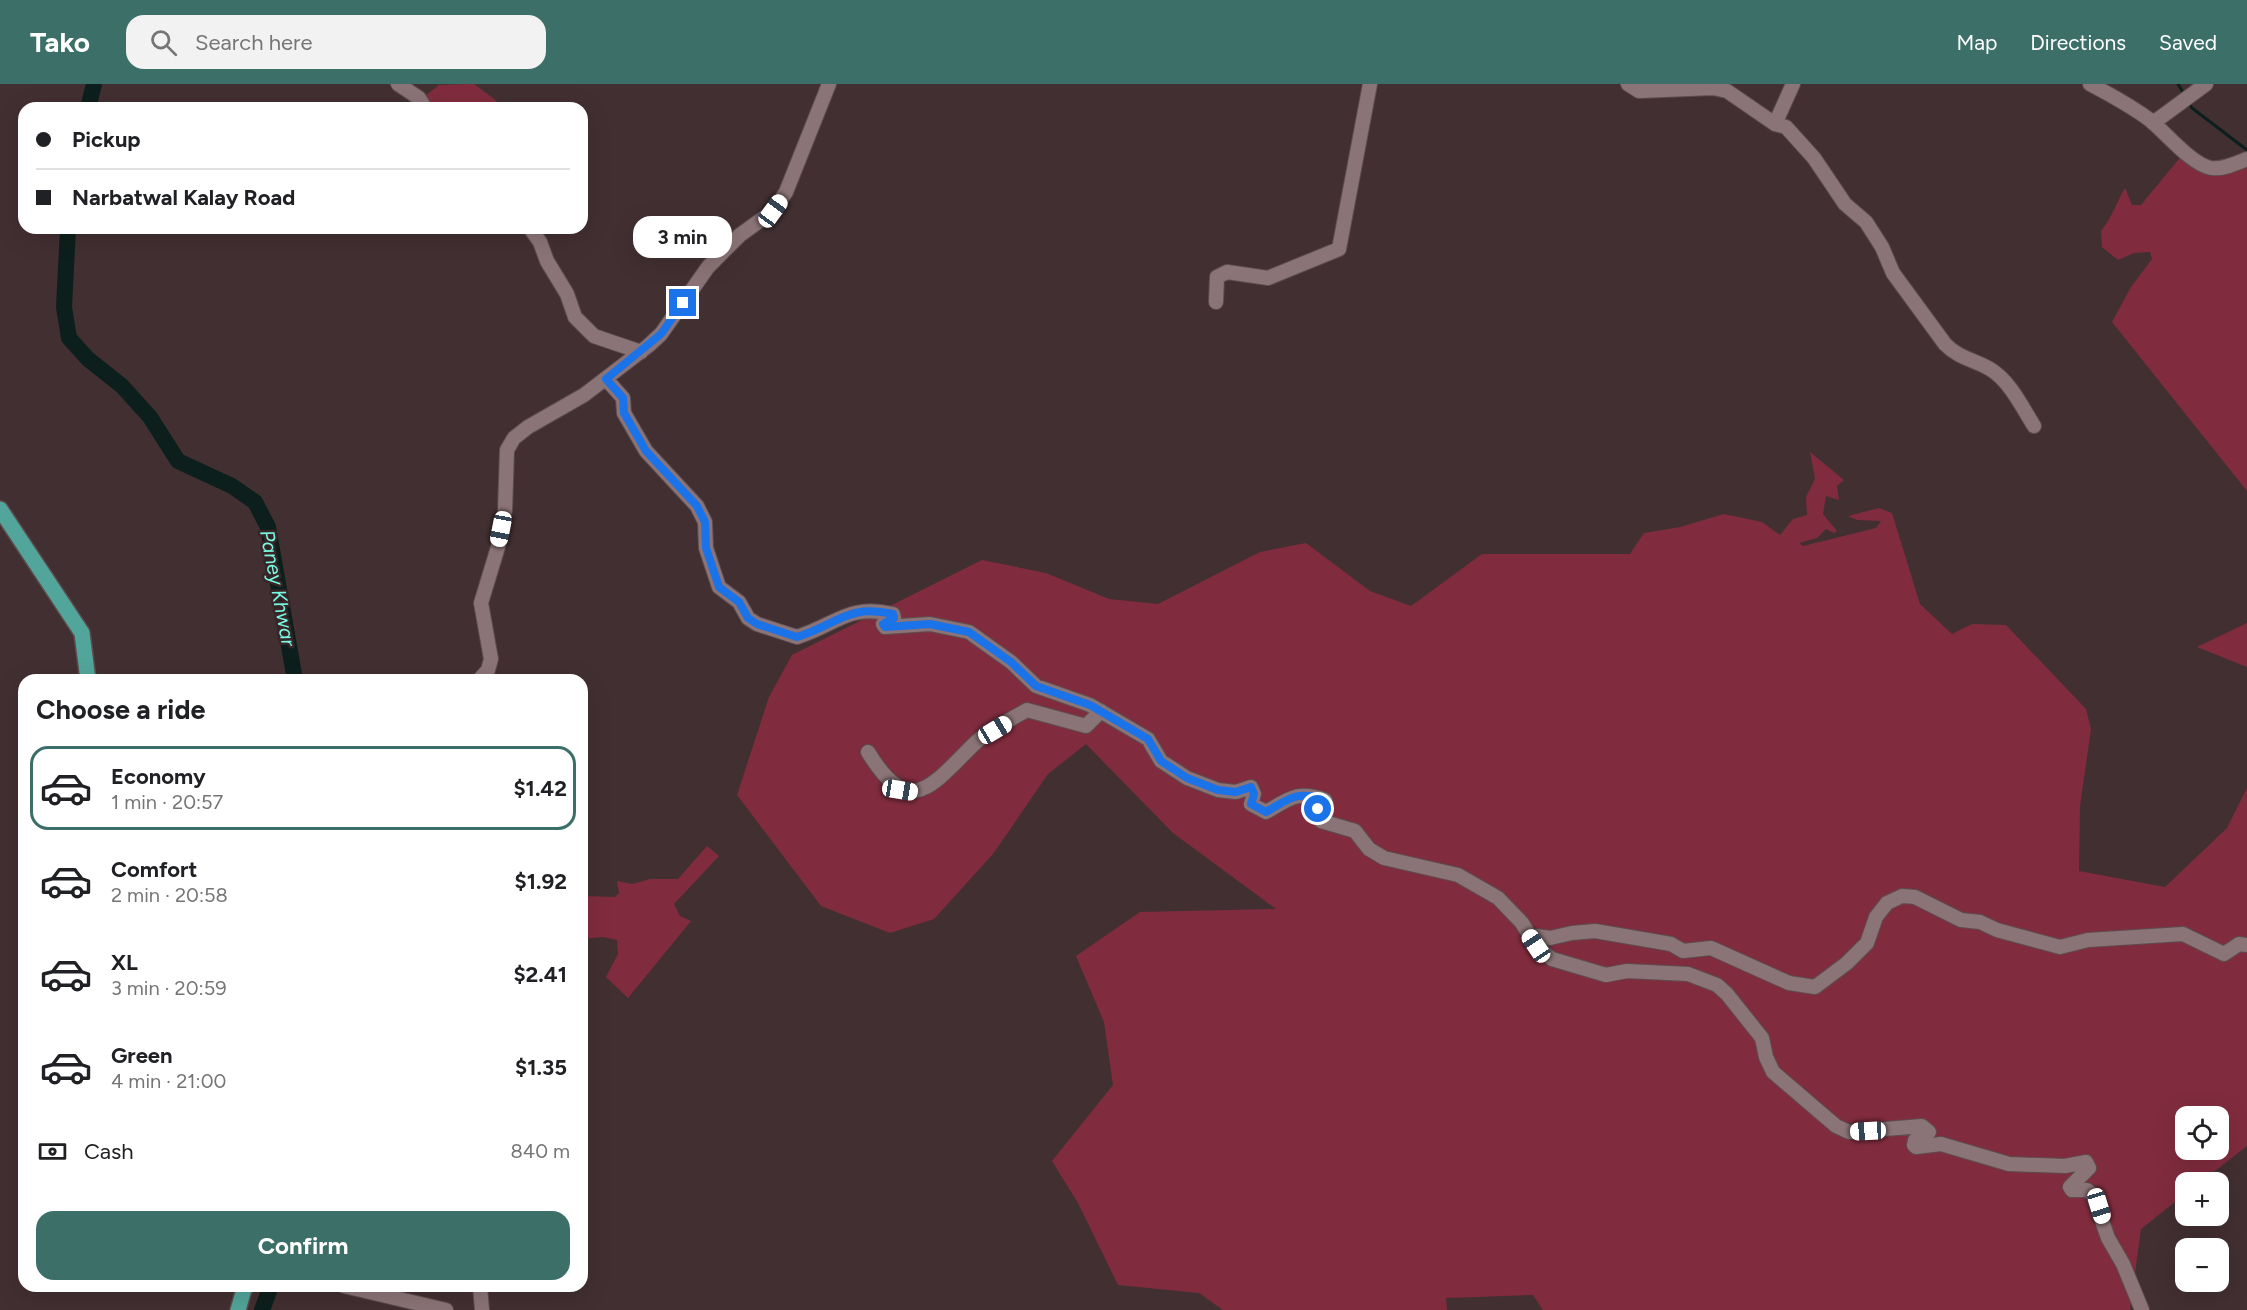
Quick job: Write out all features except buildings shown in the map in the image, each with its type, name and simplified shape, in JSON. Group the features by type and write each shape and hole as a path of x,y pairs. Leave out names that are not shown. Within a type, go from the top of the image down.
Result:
{"main road":[{"path":"0,509 82,633 87,674"},
{"path":"238,1310 243,1292"}],"street":[{"path":"398,84 421,102"},
{"path":"484,674 491,660 481,603 498,547 505,511 507,450 514,438 606,379 641,352 661,334 708,267 740,235 773,211 786,192 829,84"},
{"path":"1216,302 1214,283 1217,277 1227,272 1268,278 1339,249 1370,84"},
{"path":"1628,84 1639,91 1713,88 1727,91 1775,124 1786,127 1814,158 1845,204 1866,222 1882,247 1893,273 1945,344 1952,351 1990,369 2000,377 2034,426"},
{"path":"1775,124 1793,84"},
{"path":"2090,84 2153,123 2179,147 2212,168 2247,159"},
{"path":"2153,123 2206,84"},
{"path":"534,234 567,294 574,317 594,336 641,352"},
{"path":"606,379 623,398 624,413 646,451 697,506 705,522 706,548 719,587 739,602 748,618 757,624 797,637 856,610 876,610 893,614 894,618 883,624 885,627 930,624 960,629 1011,662 1044,691 1101,711 1148,739 1161,761 1187,778 1218,790 1236,792 1251,787 1254,794 1251,804 1257,810 1266,812 1284,799 1301,795 1325,800 1326,802 1317,810 1321,821 1356,831 1369,849 1395,863 1441,870 1468,881 1498,898 1514,912 1536,946 1552,959 1606,975 1627,971 1688,974 1717,985 1762,1038 1766,1057 1773,1072 1836,1126 1849,1132 1922,1126 1929,1132 1915,1140 1916,1148 1941,1144 2009,1164 2065,1166 2086,1162 2089,1168 2087,1172 2070,1187 2072,1190 2087,1190 2093,1195 2108,1239 2123,1264 2142,1310"},
{"path":"868,752 893,786 913,792 925,787 946,772 973,745 1027,710 1086,726 1101,711"},
{"path":"1529,935 1550,938 1595,931 1671,944 1683,951 1711,948 1789,983 1815,987 1847,963 1867,943 1876,917 1887,903 1902,896 1914,897 1961,920 1980,922 1996,930 2060,948 2088,940 2183,934 2224,954 2244,942"},
{"path":"370,1292 446,1310"},
{"path":"480,1292 482,1310"}],"shaded area":[{"path":"389,84 412,84 425,96 439,85 474,84 497,101 496,102 411,102"},
{"path":"2183,154 2198,161 2247,166 2247,491 2112,322 2131,287 2152,259 2150,252 2134,253 2118,260 2102,247 2101,231 2125,188 2132,205 2141,205"},
{"path":"1810,452 1844,480 1837,486 1839,500 1826,496 1823,514 1837,531 1834,533 1826,529 1817,538 1799,543 1803,546 1876,528 1881,521 1857,520 1848,516 1879,508 1892,513 1920,604 1952,634 1972,624 2006,625 2086,709 2091,729 2080,806 2079,871 2165,887 2227,828 2247,788 2247,1146 2214,1172 2175,1172 2175,1202 2141,1229 2130,1310 1543,1310 1533,1295 1446,1298 1447,1310 1223,1310 1199,1293 1118,1285 1078,1203 1052,1161 1113,1085 1104,1022 1076,956 1140,912 1276,909 1173,833 1086,744 1048,774 993,854 934,919 890,933 821,906 737,795 769,697 792,655 982,560 1046,573 1109,599 1158,604 1260,552 1306,543 1370,591 1411,606 1482,554 1630,554 1644,533 1680,527 1724,514 1762,522 1780,535 1793,519 1807,515 1806,497 1815,479"},
{"path":"2247,623 2247,667 2197,647"},
{"path":"707,846 719,856 674,904 680,916 691,921 628,998 606,977 618,954 617,940 603,937 588,938 588,896 615,897 619,893 617,881 632,884 650,879 678,879"}],"waterway":[{"name":"Paney Khwar","path":"90,102 94,84"},
{"path":"2178,84 2184,94"},
{"path":"2188,102 2192,108 2247,150"},
{"name":"Paney Khwar","path":"68,234 64,307 69,338 88,359 122,386 150,417 178,461 232,486 255,502 268,527 294,674"},
{"name":"Paney Khwar","path":"262,1310 269,1292"}],"route":[{"path":"683,303 661,334 606,379 616,387 623,398 624,413 646,451 697,506 705,522 706,548 716,581 719,587 739,602 748,618 757,624 797,637 856,610 876,610 893,614 894,618 890,623 883,624 885,627 930,624 969,632 1011,662 1044,691 1090,705 1148,739 1161,761 1187,778 1218,790 1236,792 1251,787 1254,794 1251,804 1257,810 1266,812 1284,799 1301,795 1325,800 1323,806 1318,809"}]}
